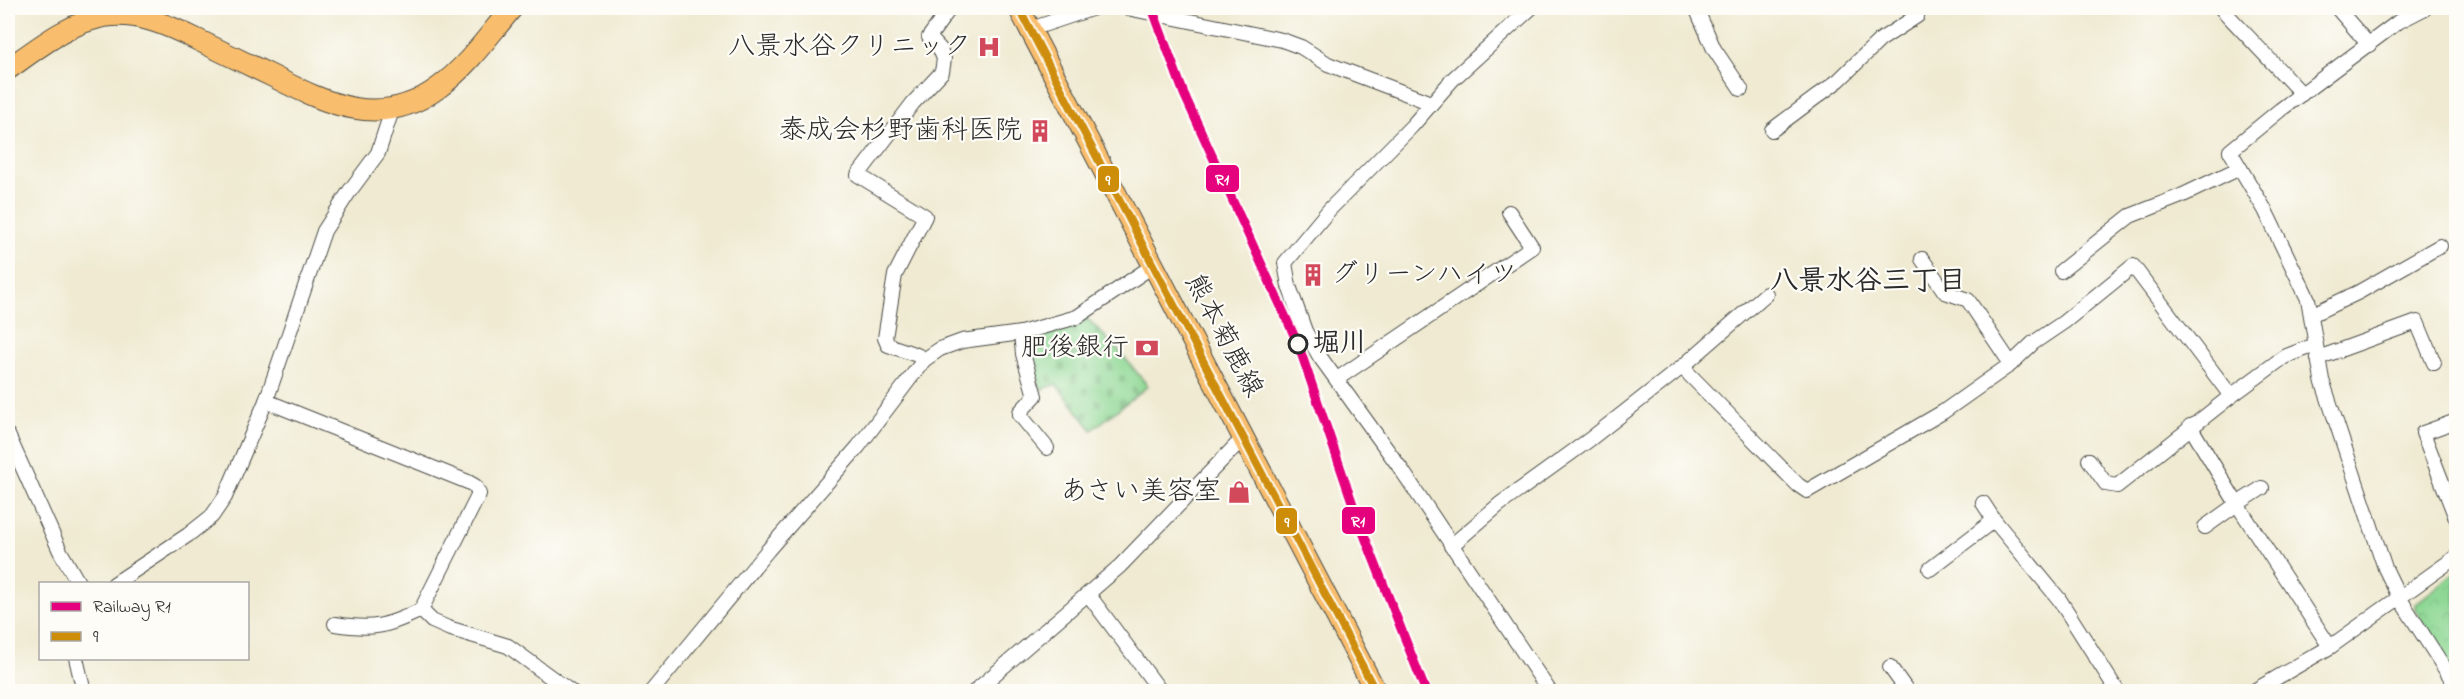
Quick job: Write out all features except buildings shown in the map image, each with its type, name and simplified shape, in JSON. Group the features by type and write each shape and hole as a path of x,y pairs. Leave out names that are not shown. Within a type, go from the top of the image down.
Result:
{"main road":[{"path":"8,69 54,37 82,22 109,16 141,16 180,31 329,104 359,109 392,110 410,104 437,89 453,76 512,8"},
{"name":"熊本菊鹿線","path":"1019,8 1376,692"}],"street":[{"path":"924,360 917,355 888,345 885,338 895,274 925,216 858,175 912,103 942,72 944,59 940,49 929,37 950,8"},
{"path":"1031,29 1094,8"},
{"path":"1127,8 1282,40 1301,47 1328,64 1431,103"},
{"path":"1532,8 1453,79 1329,210 1285,263 1288,286 1305,331 1320,357 1401,469 1550,692"},
{"path":"1696,8 1713,49 1741,89"},
{"path":"1772,130 1839,80 1880,40 1917,16 1910,8"},
{"path":"2221,8 2302,94"},
{"path":"2337,8 2369,45"},
{"path":"2425,8 2398,22 2230,151 2269,220 2308,299 2322,380 2385,568 2400,599 2457,686"},
{"path":"117,582 167,550 212,516 225,497 266,401 324,231 378,153 392,110"},
{"path":"2061,271 2130,216 2181,196 2240,168"},
{"path":"1337,379 1532,247 1509,212"},
{"path":"2311,315 2359,292 2440,246"},
{"path":"1922,259 1945,292 1968,300 2011,364"},
{"path":"651,692 768,550 858,447 924,360 940,349 962,341 1021,333 1077,317 1154,265"},
{"path":"1682,367 1798,485 1807,491 1943,412 2011,364 2033,343 2064,322 2133,266 2231,396"},
{"path":"1451,546 1500,504 1589,440 1682,367 1766,294"},
{"path":"2089,460 2106,484 2117,486 2190,426 2284,357 2316,352 2417,322 2434,363"},
{"path":"1021,333 1023,354 1035,396 1020,412 1020,415 1047,448"},
{"path":"266,401 475,486 478,494 421,610 378,627 363,628 335,624"},
{"path":"2457,421 2423,433 2457,518"},
{"path":"2190,426 2237,504 2330,647"},
{"path":"8,435 60,551 78,582"},
{"path":"974,692 1088,594 1145,541 1244,437"},
{"path":"2205,527 2262,488"},
{"path":"1983,503 1994,520 2059,599 2118,692"},
{"path":"1930,569 1994,520"},
{"path":"2252,692 2330,647 2457,557"},
{"path":"1088,594 1161,692"},
{"path":"421,610 432,621 448,628 508,646 572,692"},
{"path":"76,660 84,692"},
{"path":"1890,667 1908,692"}],"green space":[{"path":"1087,318 1120,352 1148,386 1092,430 1056,384 1041,390 1027,344 1032,337 1068,328"},
{"path":"2456,572 2456,681 2415,609 2415,604"}],"rail line":[{"name":"R1","path":"1152,8 1184,94 1298,344 1359,522 1426,692"}],"transit line":[{"name":"9","path":"1019,8 1376,692"}],"place":[{"name":"八景水谷クリニック","path":"989,47"},
{"name":"泰成会杉野歯科医院","path":"1040,131"},
{"name":"グリーンハイツ","path":"1313,275"},
{"name":"堀川","path":"1298,344"},
{"name":"肥後銀行","path":"1147,348"},
{"name":"あさい美容室","path":"1239,492"}],"district":[{"name":"八景水谷三丁目","path":"1868,282"}]}
